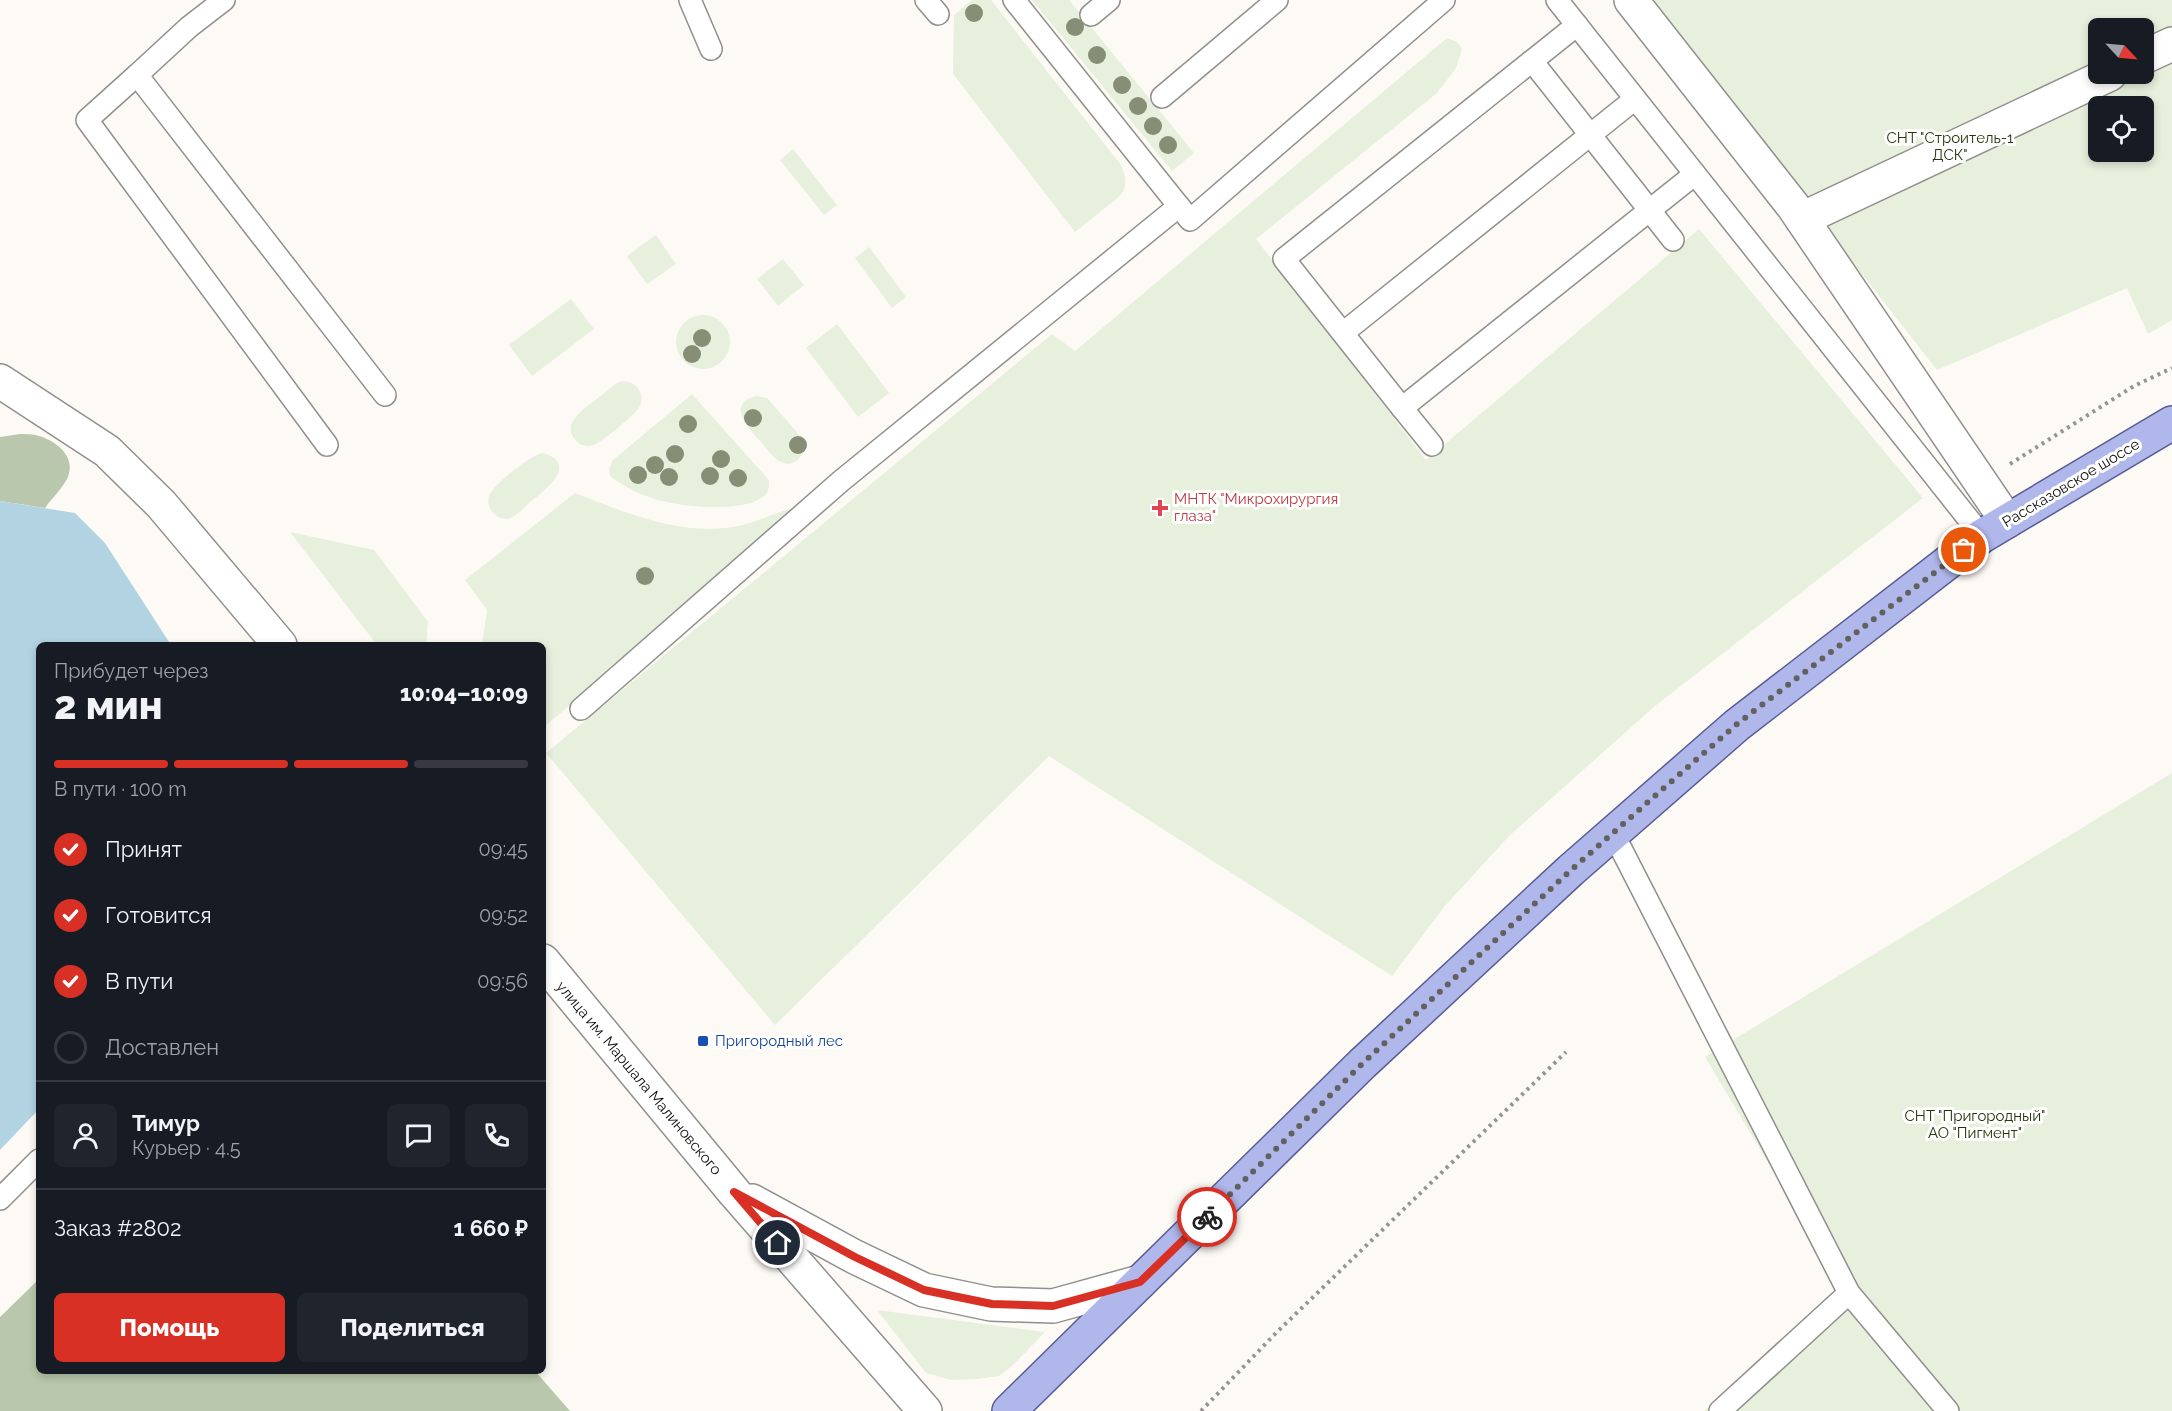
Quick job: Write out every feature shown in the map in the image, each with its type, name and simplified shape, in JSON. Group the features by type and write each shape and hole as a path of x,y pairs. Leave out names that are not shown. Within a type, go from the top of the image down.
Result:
{"main road":[{"name":"Рассказовское шоссе","path":"1009,1411 1362,1064 1613,833 1737,724 1995,529 2172,423"}],"street":[{"path":"1631,0 1802,219 1981,483 1995,529"},
{"path":"2154,52 2172,44"},
{"path":"1802,219 2089,84"},
{"path":"0,381 107,451 161,504 277,642"},
{"name":"улица им. Маршала Малиновского","path":"546,965 734,1192 925,1411"},
{"path":"734,1192 855,1257 924,1290 992,1304 1053,1306 1140,1282"}],"lane":[{"path":"224,0 189,27 87,120 327,445"},
{"path":"690,0 711,49"},
{"path":"1014,0 1190,220 1444,0"},
{"path":"1091,15 1109,0"},
{"path":"1162,97 1277,0"},
{"path":"1557,0 1695,174 1995,529"},
{"path":"1432,445 1284,259 1577,25"},
{"path":"1532,62 1673,240"},
{"path":"137,75 385,395"},
{"path":"1343,333 1635,99"},
{"path":"1402,408 1695,174"},
{"path":"581,709 842,481 1179,206"},
{"path":"1613,833 1849,1293 1948,1411"},
{"path":"0,1199 36,1163"},
{"path":"1720,1411 1849,1293"}],"path":[{"path":"1981,483 2134,386 2172,368"},
{"path":"1201,1411 1276,1333 1566,1052"}],"green space":[{"path":"972,0 991,0 1121,165 1125,181 1120,196 1075,232 953,74 954,15"},
{"path":"1032,0 1069,0 1194,153 1172,171"},
{"name":"СНТ \"Строитель-1 ДСК\"","path":"1648,0 2172,0 2172,320 2148,334 2127,288 1937,370"},
{"path":"1447,38 1457,42 1462,49 1456,68 1437,93 1256,239 1426,460 1699,229 1923,498 1655,706 1509,836 1444,907 1392,976 1049,756 775,1025 546,753 1052,334 1075,351"},
{"path":"793,149 837,205 824,215 780,160"},
{"path":"656,235 676,264 647,284 627,256"},
{"path":"869,247 906,297 892,308 855,258"},
{"path":"783,259 804,285 778,306 757,279"},
{"path":"571,299 594,329 532,376 509,345"},
{"path":"703,315 713,317 722,323 728,332 730,342 728,352 722,361 713,367 703,369 693,367 684,361 678,352 676,342 678,332 684,323 693,317"},
{"path":"837,324 889,393 858,417 806,348"},
{"path":"622,381 635,385 638,389 642,397 640,406 626,421 598,443 588,446 580,444 572,434 573,421 586,407"},
{"path":"692,394 769,480 768,492 763,497 753,502 726,507 679,504 643,495 610,476 609,469 613,460"},
{"path":"756,396 767,398 802,438 804,449 796,461 787,464 778,461 746,424 742,417 742,405"},
{"path":"20,434 46,438 58,446 67,457 70,470 68,477 45,508 0,501 0,437"},
{"path":"543,453 554,458 559,464 556,478 513,517 503,518 494,513 488,499 493,489 506,476"},
{"path":"575,493 661,523 705,529 728,528 789,509 793,511 792,516 546,725 546,642 482,642 487,610 465,580"},
{"path":"290,532 374,550 428,622 426,642 375,642"},
{"name":"СНТ \"Пригородный\" АО \"Пигмент\"","path":"2172,773 2172,1411 1704,1411 1847,1295 1705,1057"},
{"path":"36,1282 36,1374 538,1374 570,1411 0,1411 0,1317"},
{"path":"877,1310 1045,1332 999,1376 951,1380 926,1373"}],"water":[{"path":"0,501 75,513 105,543 169,642 36,642 36,1112 0,1150"}],"way so far":[{"path":"1207,1217 1362,1064 1571,870 1648,802 1737,724 1964,550"}],"place":[{"name":"МНТК \"Микрохирургия глаза\"","path":"1160,508"},
{"name":"Пригородный лес","path":"703,1041"}],"route":[{"path":"778,1243 734,1192 855,1257 924,1290 992,1304 1053,1306 1140,1282 1207,1217"}]}
